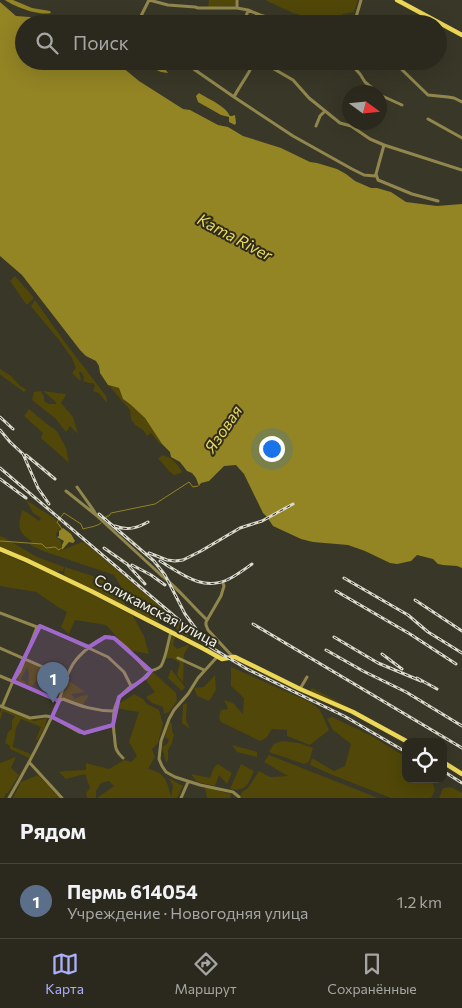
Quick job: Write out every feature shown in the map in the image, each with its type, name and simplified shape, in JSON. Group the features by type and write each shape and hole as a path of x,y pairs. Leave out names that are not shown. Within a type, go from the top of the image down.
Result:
{"main road":[{"path":"397,0 425,15"},
{"path":"447,27 462,35"},
{"name":"Соликамская улица","path":"0,549 42,567 217,657 224,660 233,657 353,712 402,739"},
{"path":"447,765 462,774"}],"street":[{"path":"142,15 149,0 161,4 195,6 198,8 237,8 260,15"},
{"path":"237,0 237,8"},
{"path":"357,15 361,0"},
{"path":"247,15 248,10"},
{"path":"195,70 292,136 364,175 375,176 376,174"},
{"path":"234,98 250,70"},
{"path":"276,70 293,80 309,98 340,123 351,126 370,139 384,145 462,170"},
{"path":"356,70 369,85"},
{"path":"402,70 428,95 454,98 462,102"},
{"path":"387,98 402,105"},
{"path":"316,126 320,116 325,111"},
{"path":"428,119 462,138"},
{"path":"384,145 376,174 378,180 381,183 412,194 438,201"},
{"path":"77,487 96,515"},
{"path":"66,491 96,515 169,581 207,620"},
{"path":"225,584 206,625 208,630 233,657"},
{"path":"0,613 37,627 40,626 108,657 124,672 132,686"},
{"path":"37,627 20,671 1,706 30,718 52,717 84,733 113,724"},
{"path":"122,758 114,747 114,711 119,697 146,677 151,671 158,669 163,663 171,632"},
{"path":"9,798 30,762 52,717 72,665 88,647 105,637 114,638 133,654 146,669 151,671"},
{"path":"0,648 68,678"},
{"path":"217,657 204,670 188,694 174,710 163,734 159,759 166,772 175,777 188,782 233,792 239,797"},
{"path":"178,658 204,670"},
{"path":"0,676 59,701 63,699 82,707 114,711"},
{"path":"300,689 307,677"},
{"path":"30,762 62,798"},
{"path":"181,798 188,782"}],"highlighted area":[{"path":"40,626 89,647 105,637 114,638 151,671 146,677 119,697 113,725 84,733 52,717 59,701 13,681"}],"shaded area":[{"path":"209,0 235,0 235,6 208,7"},
{"path":"358,0 354,12 342,15 300,15 267,1"},
{"path":"15,276 34,298 28,304 26,304 10,281"},
{"path":"35,300 106,396 106,402 99,393 93,391 95,386 93,383 83,381 84,377 81,372 79,372 81,380 72,373 76,368 72,359 31,306"},
{"path":"0,369 27,390 24,392 2,376"},
{"path":"109,386 119,388 124,401 145,418 162,444 151,433 147,436 143,430 135,425 131,419 130,410"},
{"path":"41,391 44,401 49,404 56,404 56,402 43,391 66,395 61,403 73,417 78,434 70,426 66,432 56,419 32,400 34,392"},
{"path":"29,409 57,431 66,448 69,463 41,438 43,433 24,416"},
{"path":"162,455 174,461 182,471 181,473 174,475 170,472 158,459"},
{"path":"26,500 54,518 62,527 56,536 61,541 60,551 82,542 85,543 209,648 181,633 172,624 160,619 158,622 135,611 114,575 30,545 32,542 20,529 22,510 39,521 41,518 33,513"},
{"path":"0,536 37,557 64,567 63,571 56,572 0,547"},
{"path":"0,552 64,580 133,616 144,636 149,654 129,650 106,625 75,620 69,634 61,627 67,612 36,592 0,586"},
{"path":"65,567 111,582 128,608 64,575"},
{"path":"172,636 175,638 173,645 177,649 190,644 184,654 183,682 177,675 180,663 172,658 165,658"},
{"path":"25,660 45,670 32,686 28,685 29,673 27,667 21,679 27,683 24,685 16,679"},
{"path":"231,667 310,702 320,710 329,730 310,745 287,736 287,730 272,729 266,738 260,741 221,722 219,717 221,710 228,709 224,700 233,703 243,714 244,698 231,686"},
{"path":"171,669 185,687 182,691 168,678"},
{"path":"153,672 176,693 177,701 169,712 164,714 163,707 152,703 146,697 155,692 145,679"},
{"path":"215,675 216,690 209,701 197,696 194,688 204,687"},
{"path":"68,680 85,692 71,694 75,699 89,695 82,706 62,697"},
{"path":"312,688 360,713 306,690 310,691"},
{"path":"134,694 159,710 163,724 158,743 152,749 155,757 148,769 159,773 165,778 171,797 173,786 169,778 183,786 177,798 97,798 114,786 109,781 101,783 96,791 96,798 87,798 86,793 90,788 85,774 66,779 59,772 86,770 86,763 109,769 124,760 131,762 137,756 129,742 139,712 115,708"},
{"path":"187,703 186,720 190,729 182,723 183,705"},
{"path":"2,708 34,721 47,718 38,740 36,739 41,727 21,719 16,728 13,747 31,754 29,758 10,749 10,746 5,743 8,732 12,729 12,721 15,716 3,711 0,720"},
{"path":"332,717 370,735 402,755 402,783 432,783 435,790 431,798 391,798 310,765 312,758 334,771 345,766 351,744 333,730 327,719"},
{"path":"170,721 174,735 168,750 168,760 166,763 162,747 169,740 165,737"},
{"path":"282,741 299,743 313,748 309,762 304,764 269,752 274,744"},
{"path":"232,745 257,752 257,757 237,752"},
{"path":"269,755 378,798 239,798 259,771 270,777 288,776 264,762"},
{"path":"16,757 11,768 19,775 4,798 0,798 0,763"},
{"path":"218,764 232,773 227,784 219,775 215,786 197,782 191,774 210,778 214,767"},
{"path":"241,764 254,771 246,786 235,790 230,789"},
{"path":"38,775 60,798 13,798 21,782"},
{"path":"205,787 231,794 230,798 207,798"},
{"path":"451,787 462,793 462,798 439,798 443,788"}],"water":[{"path":"5,0 13,0 32,8 50,11 51,13 46,14 27,10"},
{"name":"Kama River","path":"0,2 15,15 15,70 126,70 139,81 183,109 190,110 218,125 228,127 243,136 281,148 310,162 337,169 355,181 371,188 391,192 406,202 437,206 462,204 462,568 438,564 433,559 417,555 411,561 397,564 390,563 348,545 301,539 273,526 263,513 244,474 236,465 224,466 209,481 201,483 199,486 192,473 171,457 170,452 162,444 145,418 123,399 119,388 108,385 100,373 96,361 86,356 80,350 22,275 0,256"},
{"path":"157,70 166,70 168,73"},
{"path":"199,93 221,106 230,116 235,115 235,125 229,122 229,117 221,115 198,102 196,96"},
{"path":"63,528 71,534 75,541 73,543 69,542 62,550 64,541 57,537 59,536 59,531"}],"waterway":[{"name":"Язовая","path":"106,518 111,513 155,504 189,482 193,487 198,486"},
{"name":"Язовая","path":"62,529 57,522 64,513 81,524 83,529 101,523"},
{"name":"Язовая","path":"0,541 42,544 46,548 55,547 59,550 63,547"}],"railway":[{"path":"0,417 13,429"},
{"path":"0,430 23,454 38,488 49,504"},
{"path":"26,455 55,479"},
{"path":"0,468 212,648 247,669 344,716 402,750"},
{"path":"0,479 26,498"},
{"path":"149,553 167,560 183,560 240,528 262,521 293,504"},
{"path":"99,514 154,561 165,575 185,614 196,629"},
{"path":"115,526 132,528 148,522"},
{"path":"104,548 127,564 145,584"},
{"path":"160,561 193,580 210,584 229,579 252,564"},
{"path":"132,565 165,585"},
{"path":"344,578 408,615 428,632 462,653"},
{"path":"336,591 410,634 456,664"},
{"path":"415,600 462,631"},
{"path":"253,624 462,748"},
{"path":"334,637 378,663 421,681"},
{"path":"326,650 406,692 462,726"},
{"path":"382,654 402,669"},
{"path":"417,678 437,689"},
{"path":"447,774 462,783"}],"place":[{"name":"Пермь 614054","path":"53,703"}]}
